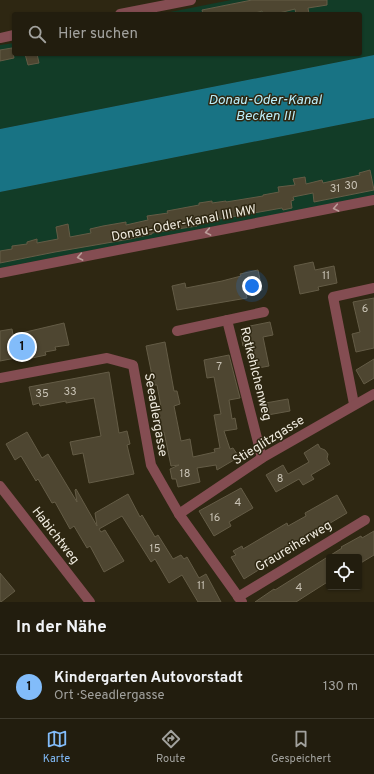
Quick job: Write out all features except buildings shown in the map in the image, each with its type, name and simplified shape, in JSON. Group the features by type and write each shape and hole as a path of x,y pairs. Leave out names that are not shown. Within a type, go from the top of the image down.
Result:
{"street":[{"path":"130,12 191,0"},
{"path":"0,38 12,35"},
{"name":"Donau-Oder-Kanal III MW","path":"0,273 374,200"},
{"path":"354,404 332,297 374,288"},
{"name":"Rotkehlchenweg","path":"177,331 264,312"},
{"name":"Rotkehlchenweg","path":"227,320 262,458"},
{"name":"Seeadlergasse","path":"0,378 107,358 133,365 151,465 179,514 240,599"},
{"name":"Stieglitzgasse","path":"179,514 262,458 354,404 374,394"},
{"name":"Habichtweg","path":"0,486 90,602"},
{"name":"Graureiherweg","path":"240,599 365,520"}],"green space":[{"path":"231,0 374,0 374,55 0,129 0,45 12,43 12,56 362,56 362,12 170,12"},
{"path":"374,118 374,195 0,268 0,192"}],"water":[{"name":"Donau-Oder-Kanal Becken III","path":"374,55 374,118 0,192 0,129"}],"place":[{"name":"Kindergarten Autovorstadt","path":"22,347"}]}
